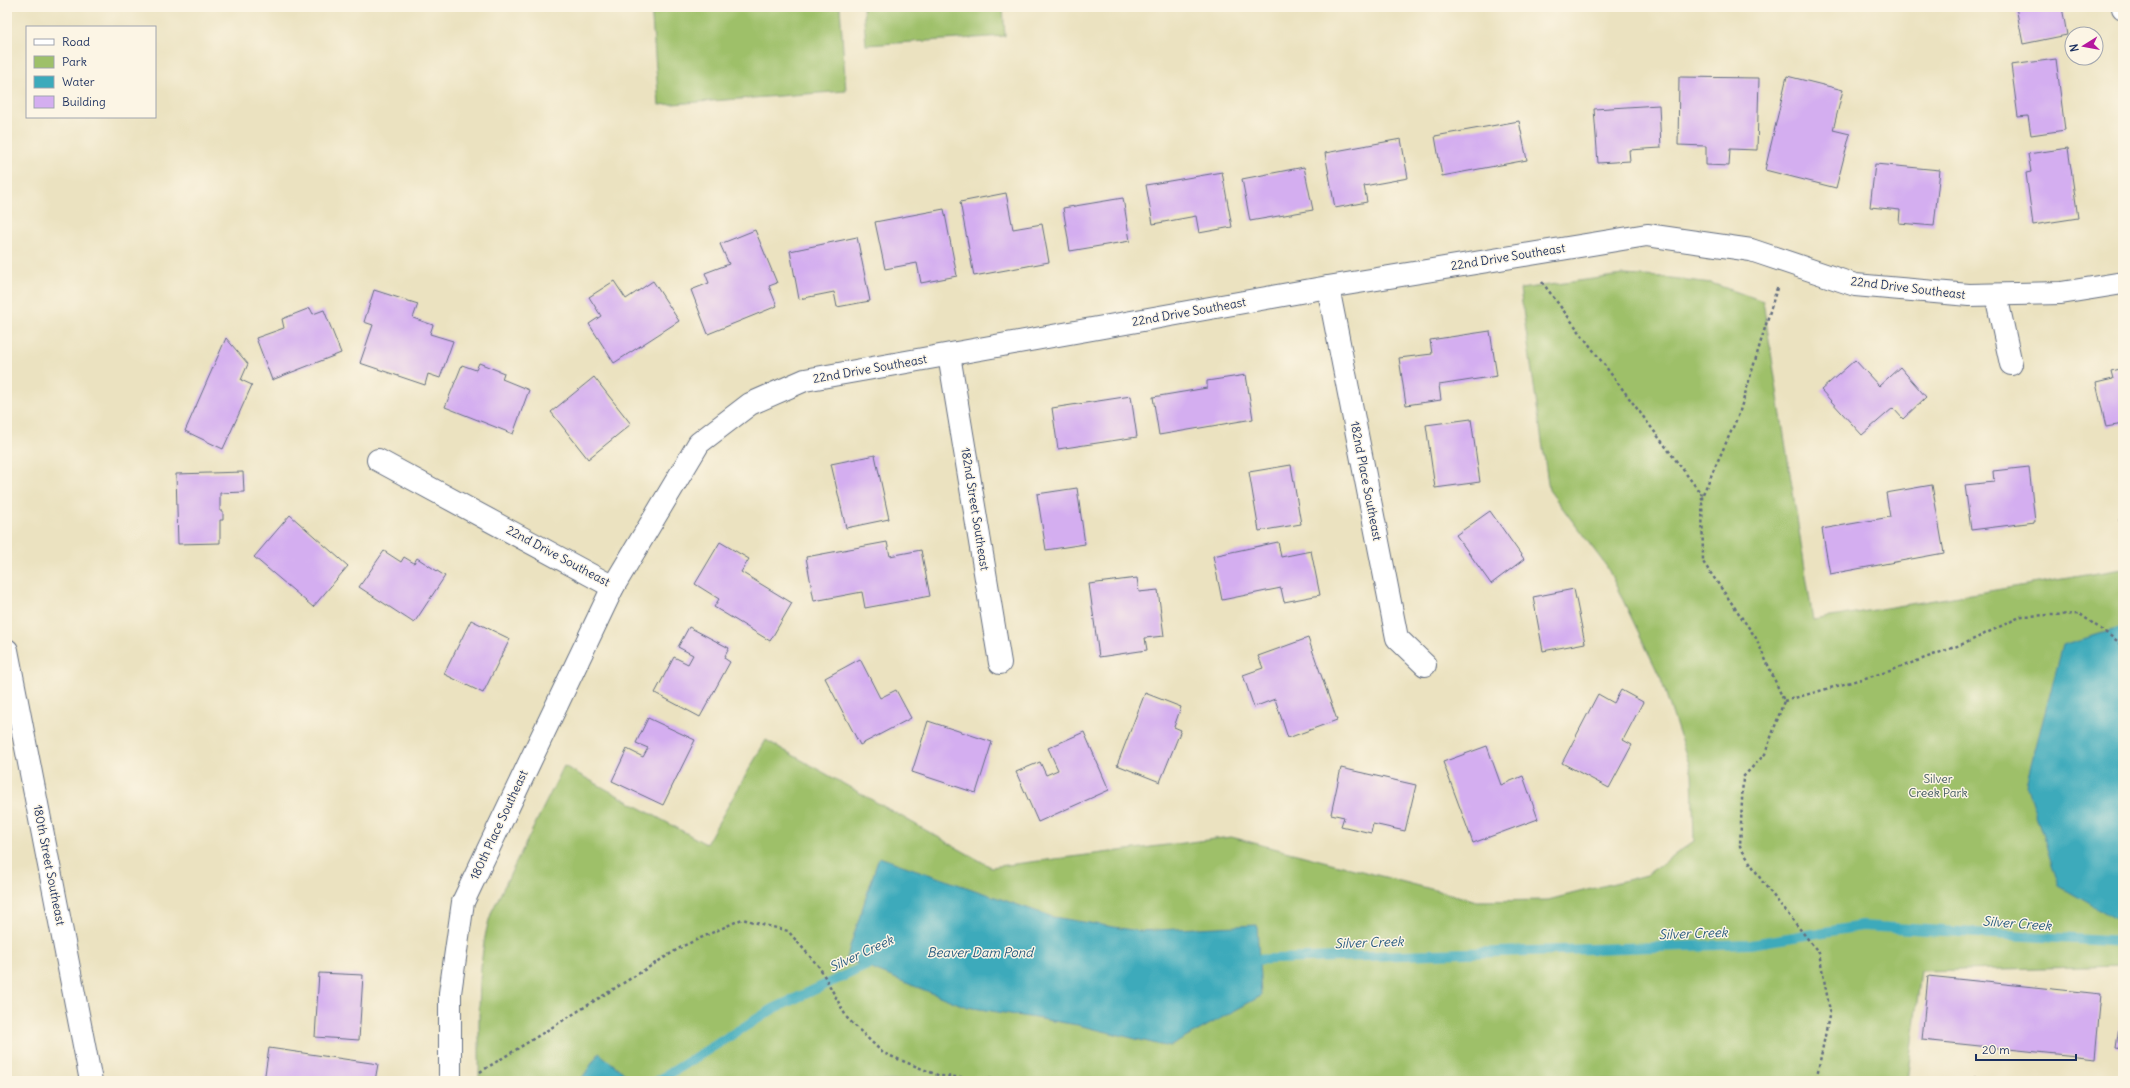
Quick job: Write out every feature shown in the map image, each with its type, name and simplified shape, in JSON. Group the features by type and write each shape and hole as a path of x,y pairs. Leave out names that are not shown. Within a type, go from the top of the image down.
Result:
{"street":[{"name":"22nd Drive Southeast","path":"378,460 613,587 699,444 750,404 805,380 1328,287 1647,235 1751,250 1855,285 1969,296 2061,292 2123,283"},
{"name":"182nd Place Southeast","path":"1328,287 1397,638 1425,665"},
{"path":"1996,295 2011,364"},
{"name":"182nd Street Southeast","path":"949,355 1000,663"},
{"name":"180th Place Southeast","path":"450,1081 450,994 463,902 613,587"},
{"name":"180th Street Southeast","path":"7,650 91,1081"}],"path":[{"path":"1522,255 1702,496"},
{"path":"1785,261 1739,414 1702,496 1703,562 1756,638 1784,701 1765,754 1743,777 1740,847 1764,884 1819,953 1830,1011 1817,1076 1813,1081"},
{"path":"1784,701 1890,671 1968,642 2022,616 2080,614 2123,645"},
{"path":"479,1073 683,946 742,919 788,931 820,968 848,1018 883,1053 940,1076 1026,1081 1092,1078 1099,1081"}],"green space":[{"path":"651,7 840,7 846,91 659,105"},
{"path":"863,7 1003,7 1005,36 866,45"},
{"name":"Silver Creek Park","path":"1622,275 1663,277 1711,283 1763,301 1813,620 2123,569 2123,966 1921,971 1907,1081 479,1081 481,972 487,929 492,911 564,766 706,844 766,740 991,867 1231,837 1477,901 1548,900 1646,875 1694,841 1692,773 1661,679 1607,567 1549,490 1520,289"}],"water":[{"path":"2123,627 2123,923 2059,886 2026,784 2063,645"},
{"name":"Beaver Dam Pond","path":"879,857 1053,917 1138,931 1257,925 1261,996 1169,1047 1078,1025 967,1007 846,959"},
{"path":"599,1053 634,1081 580,1081"}],"building":[{"path":"2016,7 2062,7 2065,26 2064,26 2064,36 2023,44"},
{"path":"2056,59 2065,130 2031,135 2028,116 2018,117 2011,65"},
{"path":"1787,76 1843,90 1833,130 1850,134 1836,188 1765,170"},
{"path":"1679,77 1759,78 1757,150 1730,149 1729,166 1706,165 1706,146 1678,145"},
{"path":"1659,105 1661,148 1629,150 1630,161 1598,163 1594,109"},
{"path":"1519,121 1527,160 1442,176 1435,136"},
{"path":"1401,139 1408,178 1364,186 1367,202 1335,208 1325,153"},
{"path":"2068,148 2078,218 2033,225 2026,173 2031,172 2028,154"},
{"path":"1875,164 1940,170 1934,226 1899,223 1900,210 1870,207"},
{"path":"1304,167 1313,210 1250,221 1242,179"},
{"path":"1222,172 1232,227 1199,233 1196,216 1153,224 1146,185"},
{"path":"1006,193 1013,229 1042,224 1049,262 974,276 960,202"},
{"path":"1123,198 1130,241 1070,251 1063,208"},
{"path":"944,209 957,276 921,283 917,263 885,269 875,222"},
{"path":"755,230 777,283 769,286 777,306 708,334 691,290 709,283 705,273 729,264 720,244"},
{"path":"857,237 870,301 837,307 834,292 799,299 790,251"},
{"path":"614,281 626,299 653,281 679,321 614,363 589,324 601,316 589,297"},
{"path":"374,290 418,304 413,318 433,325 430,334 453,341 440,378 428,374 425,385 360,363 373,325 364,322"},
{"path":"310,308 313,314 324,310 341,353 272,380 256,338 284,328 282,319"},
{"path":"1490,331 1497,376 1439,385 1441,400 1406,405 1399,358 1432,354 1430,340"},
{"path":"226,338 248,364 241,380 252,385 223,449 185,431"},
{"path":"1855,360 1879,386 1900,367 1926,397 1903,419 1893,408 1862,435 1821,390"},
{"path":"479,363 504,373 502,379 529,390 513,434 445,407 462,365 476,370"},
{"path":"2123,368 2123,424 2106,427 2096,383 2113,379 2111,371"},
{"path":"1246,375 1253,419 1159,435 1153,397 1207,388 1207,381"},
{"path":"594,377 631,424 588,459 551,412"},
{"path":"1131,396 1137,437 1058,449 1052,408"},
{"path":"1471,419 1480,482 1435,488 1426,425"},
{"path":"875,455 889,519 846,528 831,464"},
{"path":"1291,465 1301,524 1259,531 1249,472"},
{"path":"2029,467 2035,522 1971,530 1965,485 1994,482 1993,471"},
{"path":"243,472 244,492 220,493 220,511 223,511 223,520 220,520 220,543 178,544 176,474"},
{"path":"1932,485 1944,553 1830,574 1822,529 1890,517 1886,493"},
{"path":"1077,488 1085,544 1046,550 1037,494"},
{"path":"1490,511 1524,559 1491,584 1456,535"},
{"path":"290,515 348,566 313,607 254,557"},
{"path":"2119,519 2123,519 2123,539 2122,539"},
{"path":"720,542 749,559 741,572 792,603 770,641 714,607 719,599 695,584"},
{"path":"887,542 890,556 921,550 930,596 865,608 862,592 814,601 806,557"},
{"path":"1278,542 1281,557 1311,551 1320,595 1284,602 1281,588 1222,600 1213,556"},
{"path":"384,551 401,562 404,557 414,563 417,558 445,576 414,623 359,587"},
{"path":"1137,578 1139,592 1158,590 1164,636 1145,638 1147,650 1099,657 1089,584"},
{"path":"1574,589 1585,643 1543,651 1533,597"},
{"path":"471,620 510,639 483,693 444,674"},
{"path":"689,627 729,648 724,658 730,662 700,717 655,693 674,657 688,664 693,655 678,647"},
{"path":"1308,638 1337,720 1288,738 1275,699 1254,707 1243,675 1263,668 1258,656"},
{"path":"860,659 880,698 896,690 911,718 860,745 825,678"},
{"path":"1621,690 1643,702 1623,740 1632,745 1609,788 1562,763 1598,694 1614,703"},
{"path":"1145,693 1181,707 1174,727 1181,730 1160,782 1117,765"},
{"path":"648,718 695,740 663,805 612,781 627,749 643,757 648,748 636,743"},
{"path":"928,721 992,742 976,793 912,772"},
{"path":"1084,732 1109,790 1038,822 1016,772 1040,762 1046,775 1058,770 1048,748"},
{"path":"1487,746 1501,785 1523,776 1538,819 1473,843 1443,762"},
{"path":"1341,768 1416,785 1405,831 1373,824 1371,833 1341,826 1344,817 1331,814"},
{"path":"319,973 363,975 359,1040 315,1037"},
{"path":"1928,976 2101,994 2095,1058 1922,1040"},
{"path":"2123,1006 2123,1049 2116,1048"},
{"path":"269,1048 378,1064 375,1081 264,1081"},
{"path":"1974,1077 1994,1080 1994,1081 1974,1081"}],"waterway":[{"name":"Silver Creek","path":"1247,960 1751,944 1862,926 2123,942"},
{"name":"Silver Creek","path":"658,1081 773,1009 876,961"}]}
